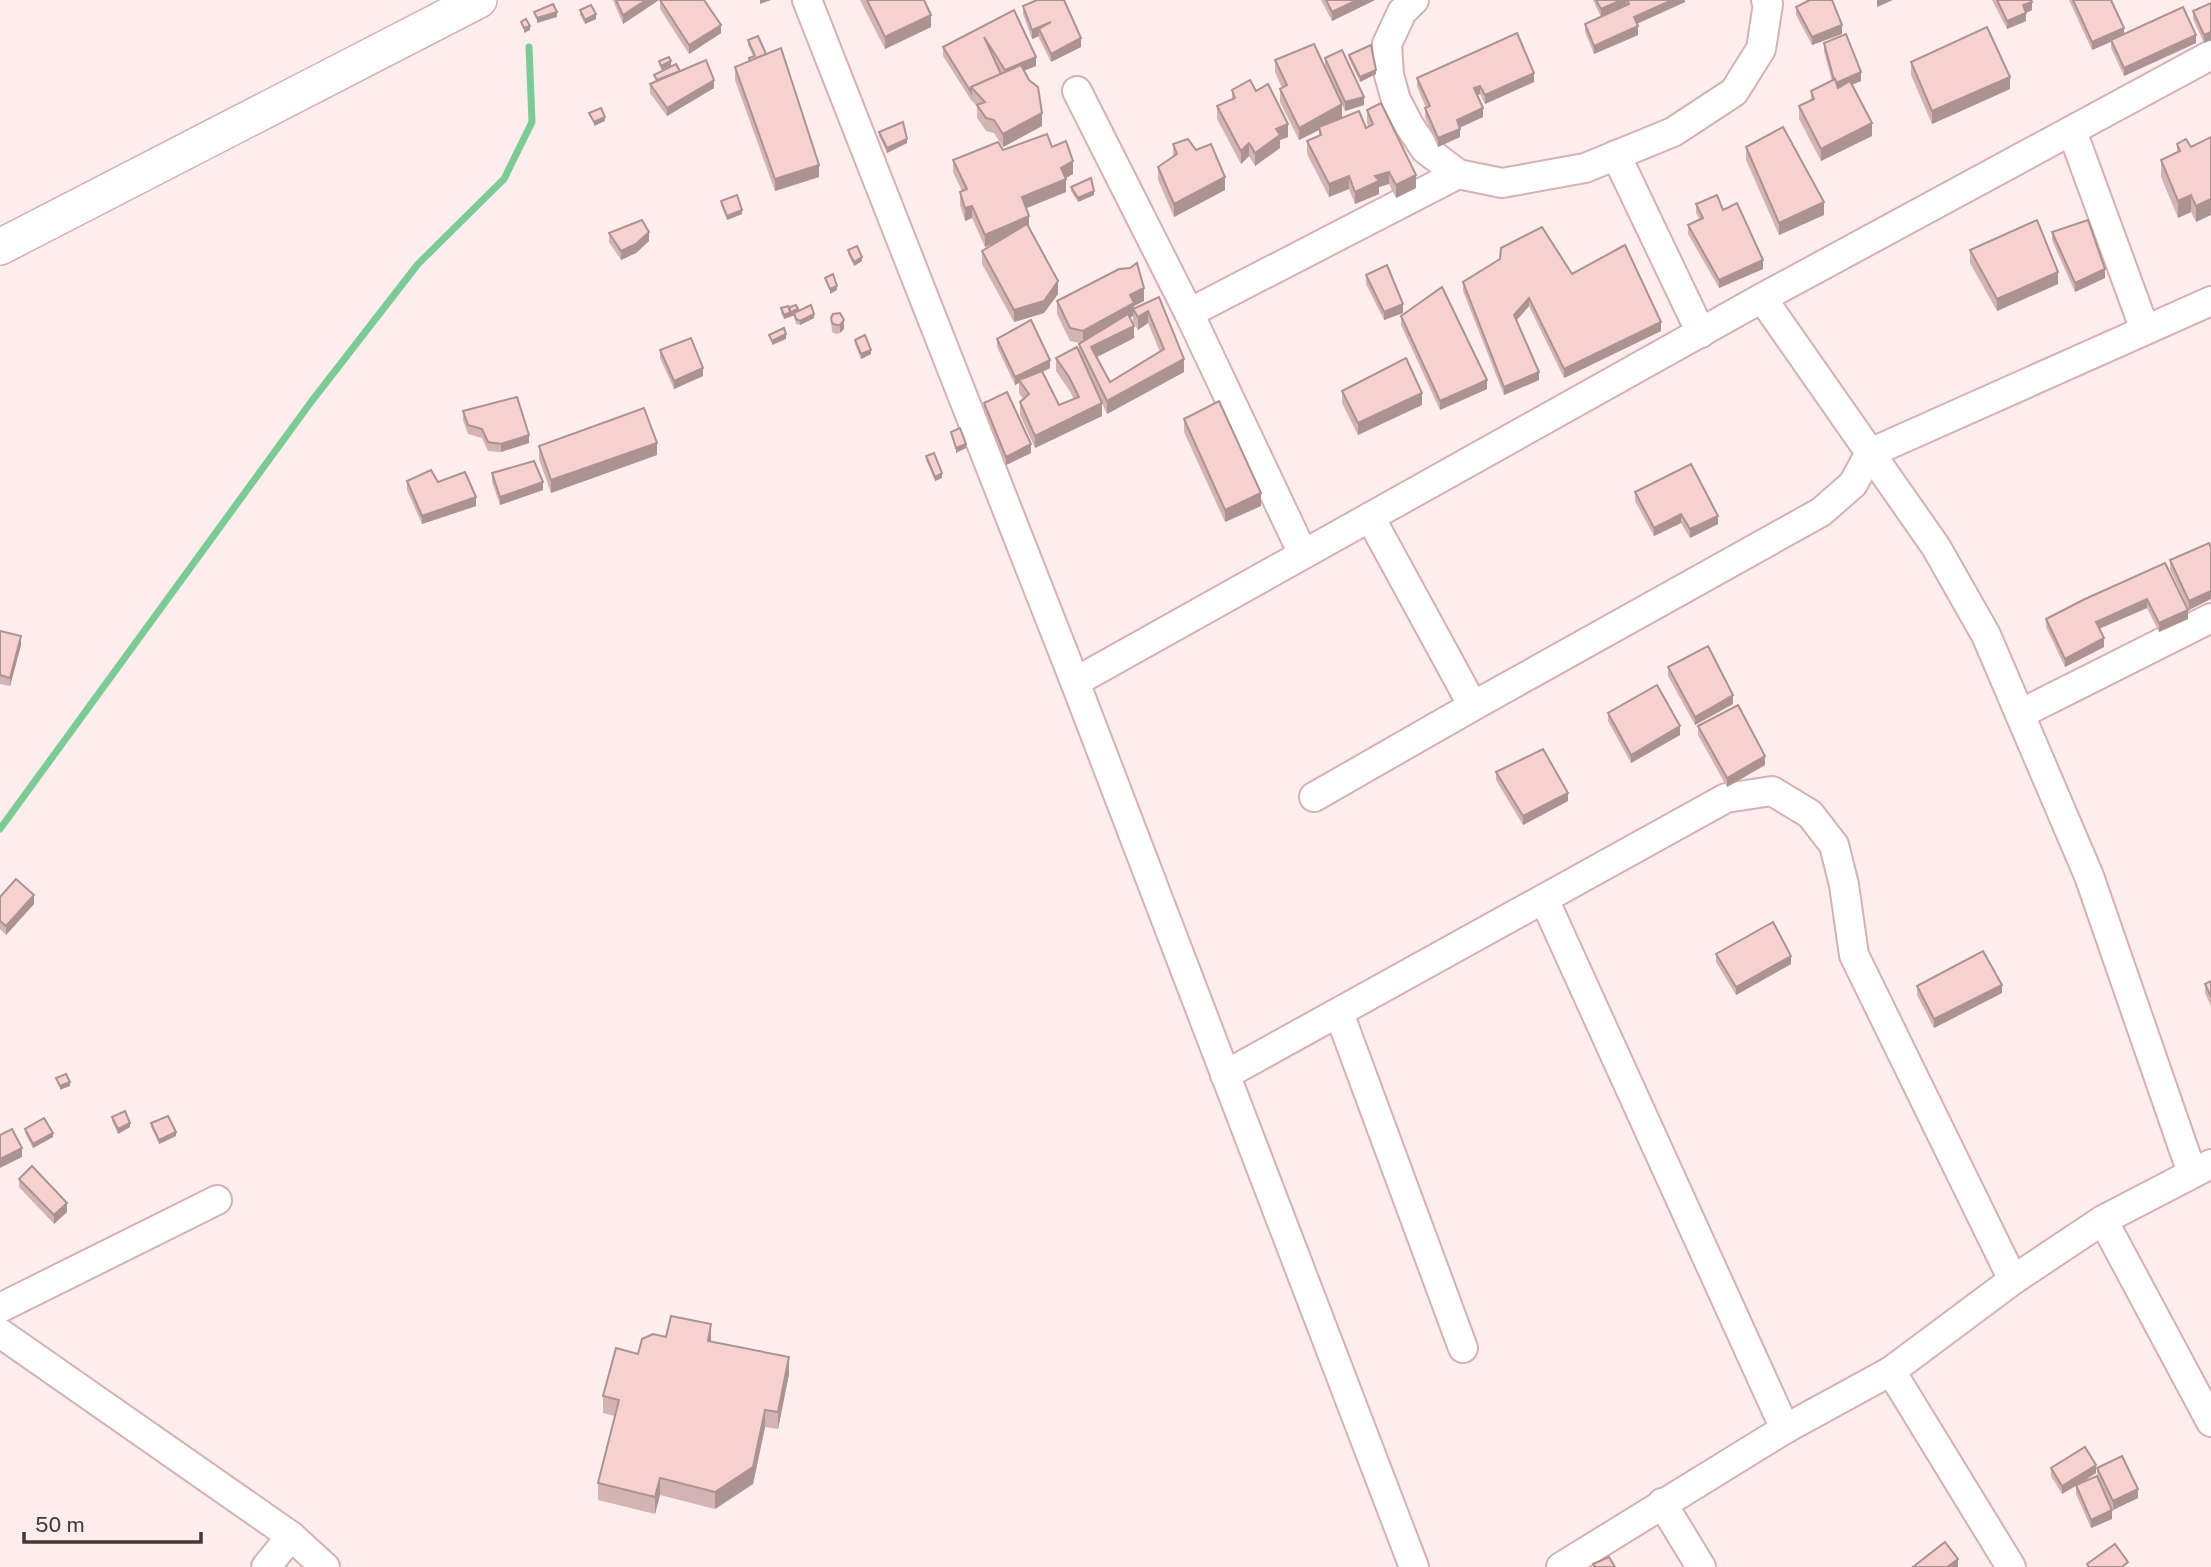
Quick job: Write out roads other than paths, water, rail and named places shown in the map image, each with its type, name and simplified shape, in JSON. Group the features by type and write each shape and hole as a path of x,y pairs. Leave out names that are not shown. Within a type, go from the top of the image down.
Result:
{"main road":[{"path":"0,247 479,0"}],"street":[{"path":"807,0 1075,682 1414,1567"},
{"path":"1414,0 1402,12 1387,44 1389,75 1395,100 1425,149 1458,174 1502,183 1585,168 1673,132 1734,92 1762,49 1768,1"},
{"path":"1075,682 1762,298 2211,55"},
{"path":"1077,91 1189,313 1303,554"},
{"path":"2072,131 2145,330"},
{"path":"1616,155 1700,333"},
{"path":"1189,313 1458,174"},
{"path":"1561,1567 1785,1429 1891,1371 2013,1280 2103,1220 2201,1169 2089,876 1980,624 1936,547 1762,298"},
{"path":"1314,797 1821,512 1853,484 1870,453 2211,301"},
{"path":"1370,517 1473,706"},
{"path":"2020,714 2211,618"},
{"path":"1225,1075 1727,798 1772,791 1810,814 1834,845 1844,885 1854,955 2013,1280"},
{"path":"1544,899 1785,1429"},
{"path":"1339,1013 1463,1348"},
{"path":"0,1308 217,1200"},
{"path":"2103,1220 2211,1422"},
{"path":"0,1333 291,1536 325,1567"},
{"path":"1891,1371 2011,1567"},
{"path":"1662,1503 1701,1567"},
{"path":"266,1567 291,1536"}],"waterway":[{"path":"0,829 311,402 418,264 504,179 532,122 529,47"}]}
